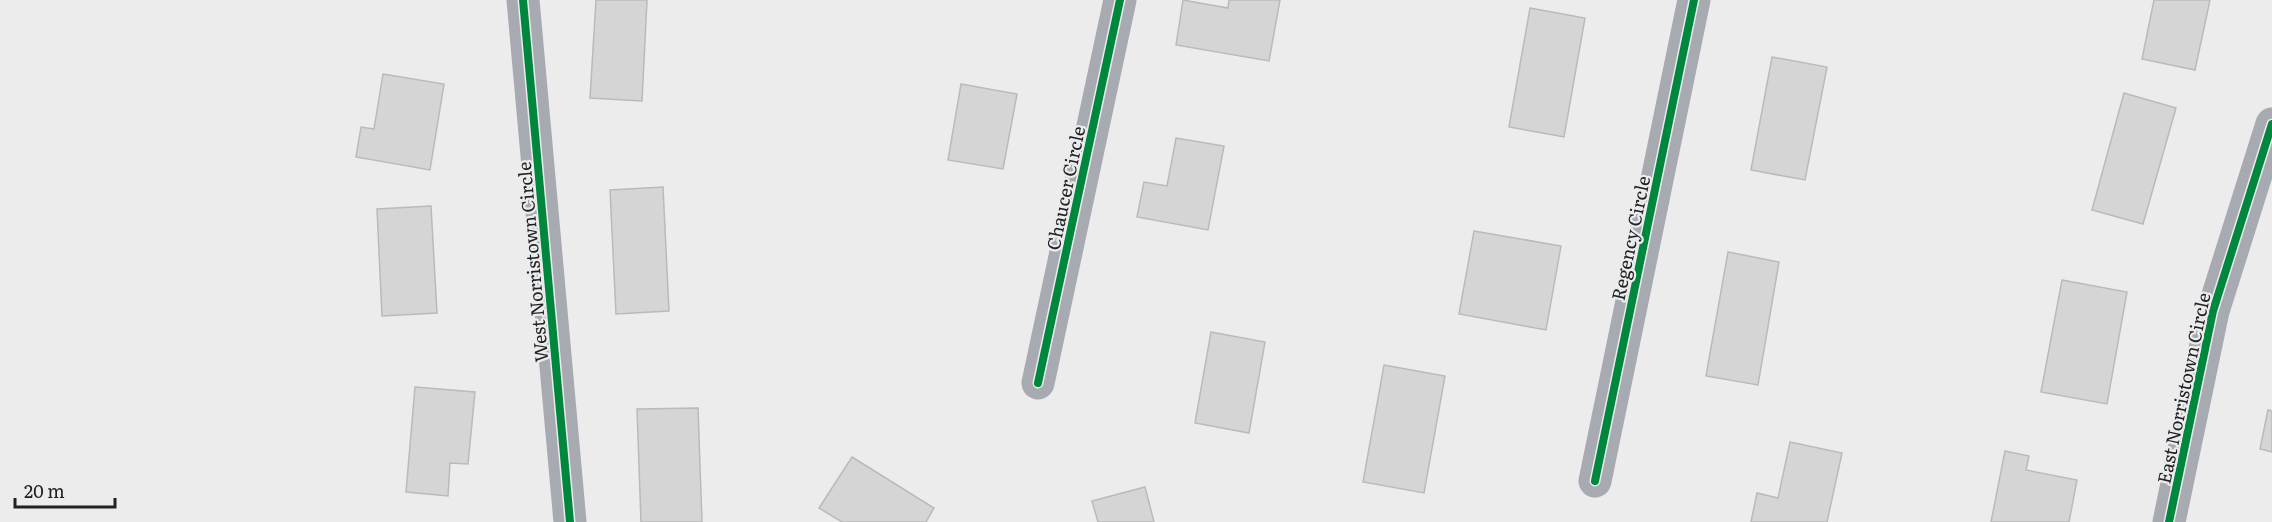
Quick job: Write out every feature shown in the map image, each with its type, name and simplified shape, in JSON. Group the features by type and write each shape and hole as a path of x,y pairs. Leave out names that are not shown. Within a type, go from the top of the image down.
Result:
{"street":[{"name":"West Norristown Circle","path":"523,0 570,522"},
{"name":"Chaucer Circle","path":"1038,383 1120,0"},
{"name":"Regency Circle","path":"1595,481 1694,0"},
{"name":"East Norristown Circle","path":"2169,522 2213,311 2272,124"}],"building":[{"path":"596,0 647,0 642,101 590,98"},
{"path":"1183,0 1228,8 1229,0 1280,0 1269,61 1176,45"},
{"path":"2154,0 2210,0 2195,70 2142,59"},
{"path":"1530,8 1585,18 1564,137 1509,127"},
{"path":"1772,57 1827,67 1805,180 1751,170"},
{"path":"383,74 444,84 430,170 356,157 361,127 374,129"},
{"path":"961,84 1017,94 1003,169 948,160"},
{"path":"2124,93 2176,108 2143,224 2092,210"},
{"path":"1176,138 1224,146 1208,230 1137,217 1144,182 1167,186"},
{"path":"663,187 669,311 616,314 610,190"},
{"path":"431,206 437,313 382,316 377,209"},
{"path":"1474,231 1561,246 1546,330 1459,314"},
{"path":"1728,252 1779,262 1758,385 1706,376"},
{"path":"2062,280 2127,292 2107,404 2041,392"},
{"path":"1211,332 1265,342 1249,433 1195,423"},
{"path":"1384,365 1445,376 1424,493 1363,482"},
{"path":"415,387 475,392 468,464 450,463 448,496 406,492"},
{"path":"698,408 702,522 641,522 637,409"},
{"path":"2268,410 2272,411 2272,452 2260,449"},
{"path":"1790,442 1842,453 1827,522 1751,522 1757,493 1778,498"},
{"path":"2005,451 2029,456 2026,470 2077,480 2069,522 1991,522"},
{"path":"852,457 934,508 926,522 842,522 819,508"},
{"path":"1145,487 1154,522 1098,522 1092,501"}],"cycle path":[{"path":"523,0 570,522"},
{"path":"1038,383 1120,0"},
{"path":"1595,481 1694,0"},
{"path":"2169,522 2213,311 2272,124"}]}
